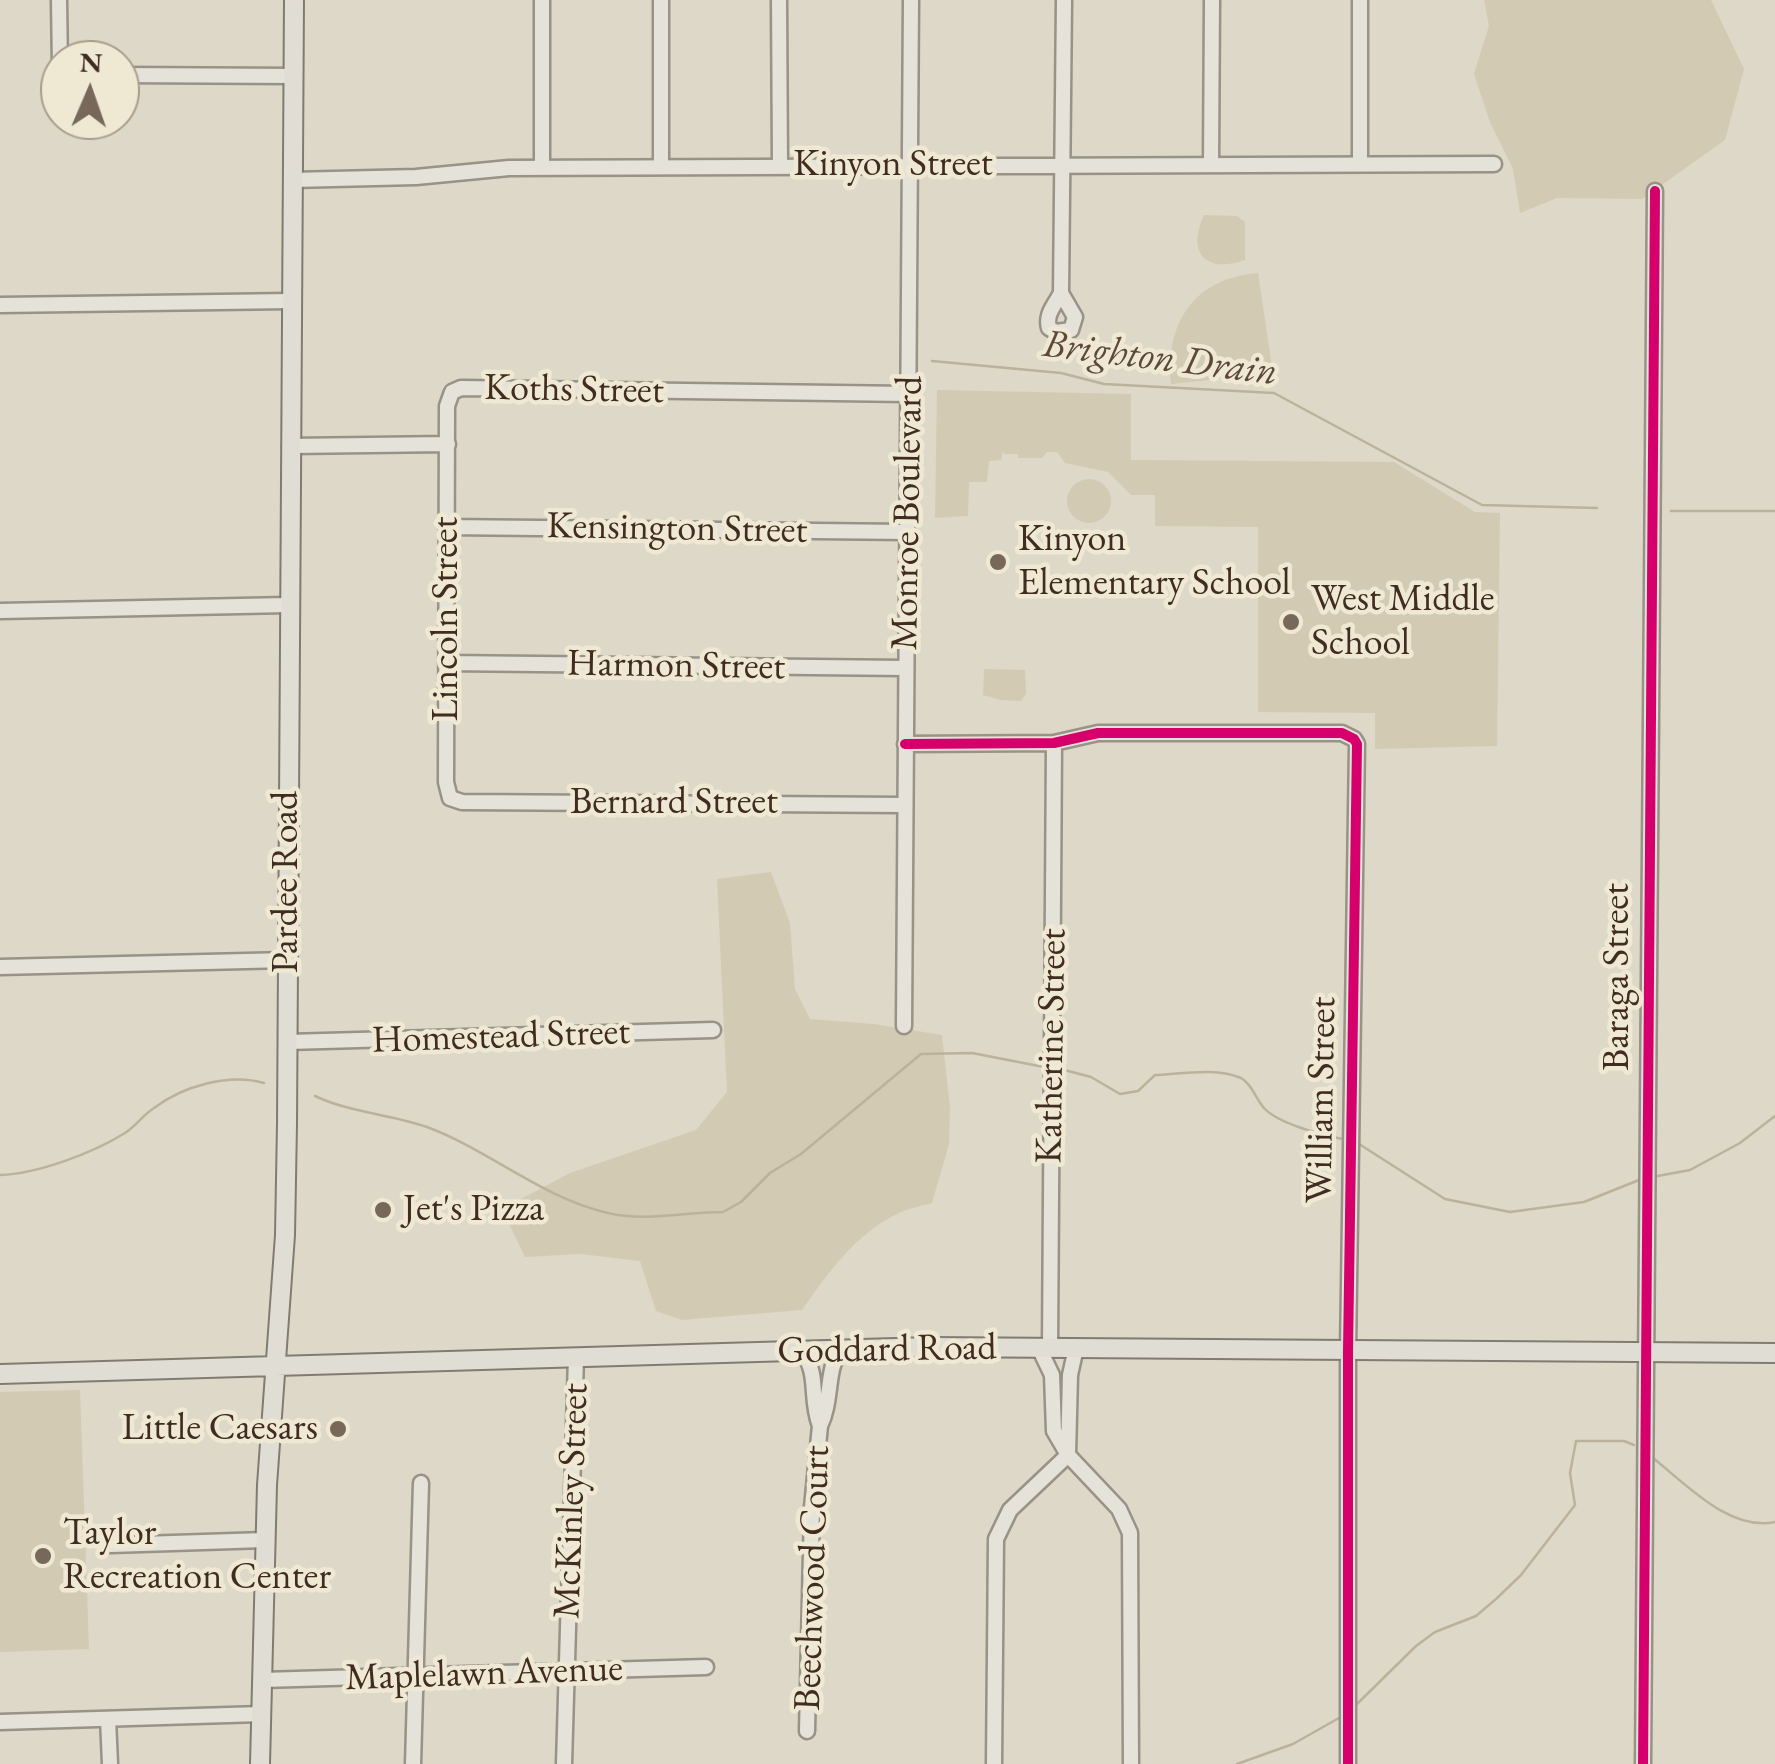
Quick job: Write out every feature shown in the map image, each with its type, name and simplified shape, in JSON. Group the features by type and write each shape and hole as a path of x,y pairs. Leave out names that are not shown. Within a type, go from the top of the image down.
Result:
{"main road":[{"name":"Pardee Road","path":"260,1764 265,1540 285,1235 294,0"},
{"name":"Goddard Road","path":"0,1374 802,1350 1775,1353"}],"street":[{"path":"60,0 60,40"},
{"path":"542,0 542,168"},
{"path":"661,0 661,166"},
{"path":"780,0 780,166"},
{"name":"Monroe Boulevard","path":"904,1026 911,0"},
{"path":"1061,293 1064,0"},
{"path":"1211,164 1212,0"},
{"path":"1360,0 1360,164"},
{"path":"140,75 294,76"},
{"name":"Kinyon Street","path":"292,180 661,166 1494,164"},
{"name":"Baraga Street","path":"1644,1764 1655,191"},
{"path":"0,305 291,301"},
{"name":"Koths Street","path":"290,446 448,444 448,401 452,392 460,388 909,394"},
{"name":"Lincoln Street","path":"447,794 448,444"},
{"name":"Kensington Street","path":"447,526 907,532"},
{"path":"0,610 288,605"},
{"name":"Harmon Street","path":"446,663 906,668"},
{"name":"William Street","path":"1054,743 1098,733 1342,733 1354,738 1357,758 1348,1351 1348,1764"},
{"path":"905,744 1054,743"},
{"name":"Katherine Street","path":"1054,743 1053,1056 1045,1348 1052,1375 1054,1431 1068,1455"},
{"name":"Bernard Street","path":"447,794 462,802 904,805"},
{"path":"0,967 288,960"},
{"name":"Homestead Street","path":"288,1042 714,1030"},
{"path":"1076,1348 1070,1375 1068,1455 1118,1508 1130,1533 1131,1764"},
{"name":"Beechwood Court","path":"802,1350 812,1365 814,1412 820,1426"},
{"name":"Beechwood Court","path":"807,1731 812,1507 820,1426 828,1410 832,1363 839,1350"},
{"name":"McKinley Street","path":"564,1764 576,1358"},
{"path":"994,1764 996,1539 1010,1510 1068,1455"},
{"path":"413,1764 421,1483"},
{"path":"111,1545 265,1540"},
{"name":"Maplelawn Avenue","path":"262,1680 706,1668"},
{"path":"0,1722 261,1714"},
{"path":"108,1719 110,1764"}],"shaded area":[{"path":"1484,0 1711,0 1744,69 1725,140 1642,199 1557,198 1520,213 1513,169 1490,122 1474,74 1489,26"},
{"path":"1204,215 1237,216 1245,222 1245,260 1220,264 1203,257 1197,240"},
{"path":"1258,273 1272,367 1266,374 1171,384 1173,342 1188,308 1217,284"},
{"name":"West Middle School","path":"937,390 1131,394 1131,460 1394,462 1475,512 1500,513 1497,746 1375,749 1375,713 1258,712 1258,527 1155,526 1155,495 1131,495 1108,472 1065,463 1057,452 1047,452 1042,458 1018,458 1018,454 1004,454 1003,450 1001,460 989,461 987,482 969,482 968,516 935,518"},
{"path":"1089,479 1105,485 1111,501 1105,517 1089,523 1073,517 1067,501 1073,485"},
{"path":"984,669 1025,670 1026,694 1021,701 983,695"},
{"path":"771,872 790,923 795,989 810,1019 942,1035 950,1108 949,1144 932,1203 899,1213 867,1233 832,1269 802,1310 682,1320 656,1311 640,1261 580,1254 525,1257 502,1209 570,1173 696,1130 727,1092 717,879"},
{"name":"Taylor Recreation Center","path":"80,1390 89,1649 0,1652 0,1392"}],"waterway":[{"name":"Brighton Drain","path":"932,361 1061,373 1104,384 1274,393 1482,505 1597,508"},
{"name":"Brighton Drain","path":"1671,511 1775,511"},
{"path":"315,1096 427,1127 584,1206 622,1216 651,1217 723,1212 741,1202 770,1173 801,1154 921,1054 972,1053 1044,1067"},
{"path":"1057,1068 1091,1077 1120,1094 1138,1091 1155,1075 1231,1075 1245,1080 1270,1114 1313,1132 1343,1139"},
{"path":"0,1175 47,1167 97,1148 129,1130 166,1100 192,1088 221,1081 264,1083"},
{"path":"1652,1177 1690,1170 1740,1143 1775,1116"},
{"path":"1356,1142 1445,1199 1510,1212 1584,1202 1639,1180"},
{"path":"1357,1704 1416,1646 1435,1632 1476,1616 1521,1575 1575,1505 1570,1473 1576,1441 1624,1441 1634,1445"},
{"path":"1653,1458 1725,1513 1758,1523 1775,1522"},
{"path":"1237,1764 1293,1744 1339,1718"}],"cycle path":[{"path":"1643,1764 1655,191"},
{"path":"905,744 1054,743 1098,733 1342,733 1357,744 1348,1351 1348,1764"}],"place":[{"name":"Kinyon Elementary School","path":"998,562"},
{"name":"West Middle School","path":"1291,622"},
{"name":"Jet's Pizza","path":"383,1210"},
{"name":"Little Caesars","path":"338,1429"},
{"name":"Taylor Recreation Center","path":"43,1556"}]}
